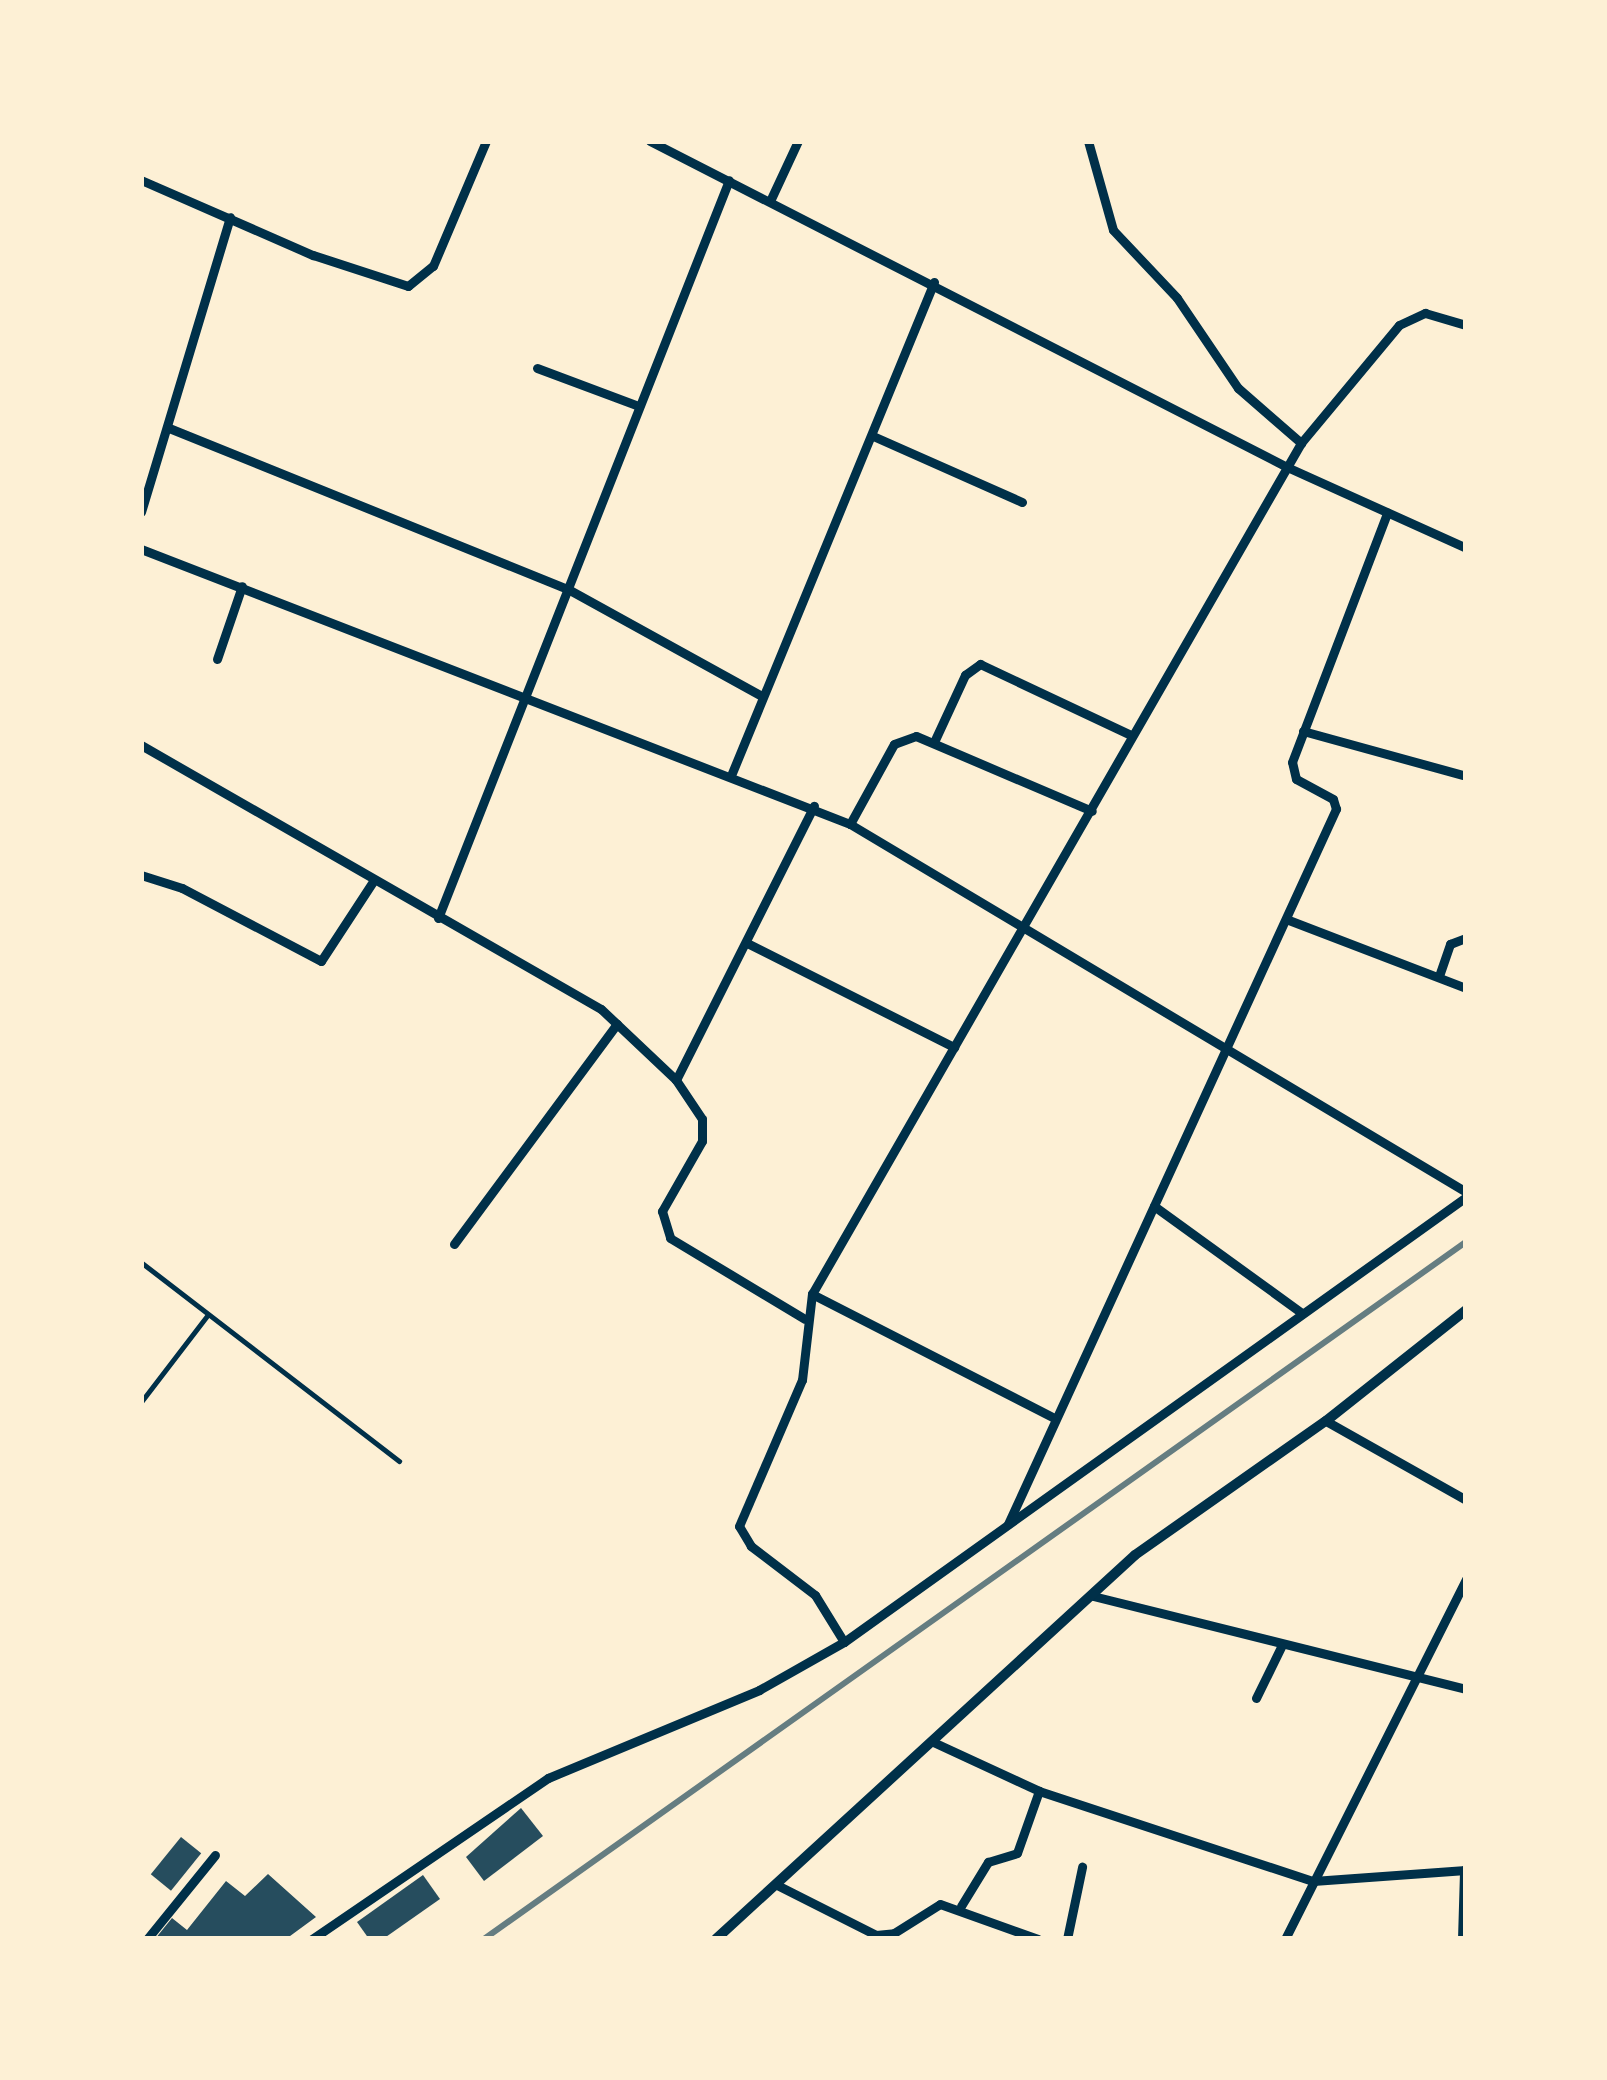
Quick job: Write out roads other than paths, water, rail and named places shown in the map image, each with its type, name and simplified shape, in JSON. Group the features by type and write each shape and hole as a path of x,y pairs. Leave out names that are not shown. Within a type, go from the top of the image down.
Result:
{"street":[{"path":"141,179 374,278 415,285 433,266 486,141"},
{"path":"650,141 934,282 1287,467 1466,548"},
{"path":"770,201 798,141"},
{"path":"1088,141 1113,230 1177,298 1238,388 1301,443"},
{"path":"438,918 521,694 729,180"},
{"path":"141,512 230,217"},
{"path":"732,773 760,695 934,282"},
{"path":"844,1642 815,1595 751,1546 739,1526 802,1380 812,1294 1301,443 1400,325 1425,313 1466,326"},
{"path":"537,368 636,405"},
{"path":"169,428 566,588 760,695"},
{"path":"873,436 1022,502"},
{"path":"1008,1524 1052,1417 1337,805 1296,779 1292,762 1387,513"},
{"path":"141,549 814,806 1226,1045 1466,1195 844,1642 759,1690 548,1778 312,1939"},
{"path":"217,659 242,586"},
{"path":"934,742 965,675 980,664 1131,735"},
{"path":"1303,731 1466,776"},
{"path":"850,824 898,740 934,742 1092,811"},
{"path":"141,745 438,918 570,985 617,1024 676,1080 704,1131 662,1211 664,1228 715,1269 806,1319"},
{"path":"676,1080 814,806"},
{"path":"141,875 182,888 321,961 374,880"},
{"path":"1286,919 1466,988"},
{"path":"1439,976 1450,944 1466,938"},
{"path":"747,943 954,1047"},
{"path":"454,1244 617,1024"},
{"path":"1154,1206 1302,1313"},
{"path":"812,1294 1052,1417"},
{"path":"716,1939 1179,1520 1326,1421 1466,1310"},
{"path":"1326,1421 1466,1500"},
{"path":"1286,1939 1466,1579"},
{"path":"1093,1596 1281,1647 1466,1689"},
{"path":"1256,1698 1281,1647"},
{"path":"931,1741 1039,1791 1312,1881 1465,1870 1462,1939"},
{"path":"962,1906 988,1862 1017,1853 1039,1791"},
{"path":"147,1939 215,1855"},
{"path":"1067,1939 1082,1867"},
{"path":"777,1885 876,1935 894,1933 924,1908 962,1906 1038,1939"}],"lane":[{"path":"141,1262 399,1461"},
{"path":"141,1402 208,1314"}],"railway":[{"path":"484,1939 1466,1242"}]}
